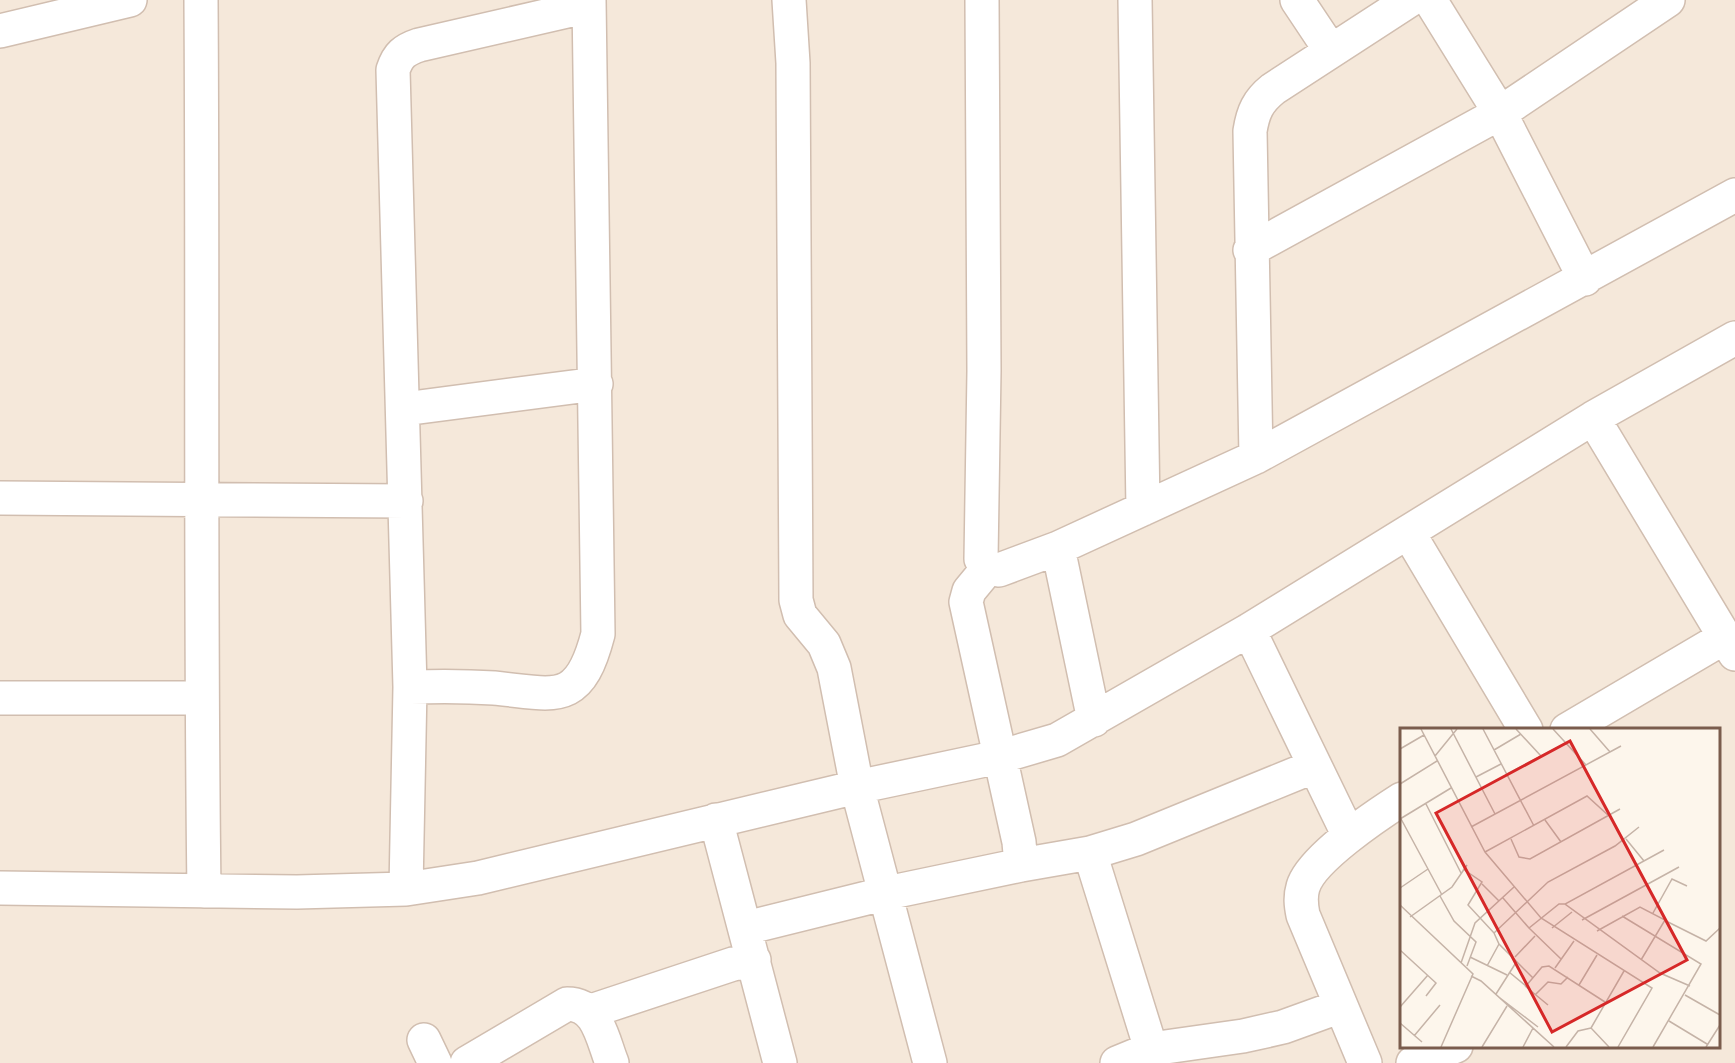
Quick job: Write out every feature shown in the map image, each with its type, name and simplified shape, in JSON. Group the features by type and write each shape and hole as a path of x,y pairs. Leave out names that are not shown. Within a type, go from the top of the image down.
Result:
{"street":[{"path":"0,31 130,0"},
{"path":"201,0 203,498 201,698 204,891"},
{"path":"789,0 792,63 796,600 800,615 824,644 834,668 857,786 930,1063"},
{"path":"982,0 984,349 981,559 988,568 999,570 1058,548 1256,457 1585,279 1732,205"},
{"path":"1135,0 1143,509"},
{"path":"1297,0 1331,51"},
{"path":"1256,457 1250,250 1252,114 1260,100 1273,89 1410,0"},
{"path":"1430,0 1500,113 1585,279"},
{"path":"1250,250 1500,113 1668,0"},
{"path":"406,889 410,687 404,409 391,89 397,57 405,50 419,45 589,3 598,634 590,664 573,685 550,694 465,685 410,687"},
{"path":"0,888 204,891 406,889 488,876 857,786 999,757 1057,740 1249,630 1593,418 1735,338"},
{"path":"404,409 596,384"},
{"path":"1571,728 1730,645 1593,418"},
{"path":"0,498 406,501"},
{"path":"1408,532 1525,728"},
{"path":"1058,548 1094,720"},
{"path":"988,568 969,591 966,602 1019,842 1021,865"},
{"path":"1249,630 1349,836"},
{"path":"0,698 201,698"},
{"path":"746,928 886,893 1090,853 1136,839 1315,766"},
{"path":"1365,1063 1303,915 1300,899 1303,885 1317,865 1349,836 1400,800"},
{"path":"716,820 780,1063"},
{"path":"1090,853 1174,1052"},
{"path":"591,1011 733,964 754,960"},
{"path":"467,1063 567,1004 580,1004 591,1011 612,1063"},
{"path":"1117,1063 1283,1028 1341,1006"},
{"path":"1413,1063 1451,1048"}],"shaded area":[{"path":"0,0 1735,0 1735,1063 0,1063"}]}
